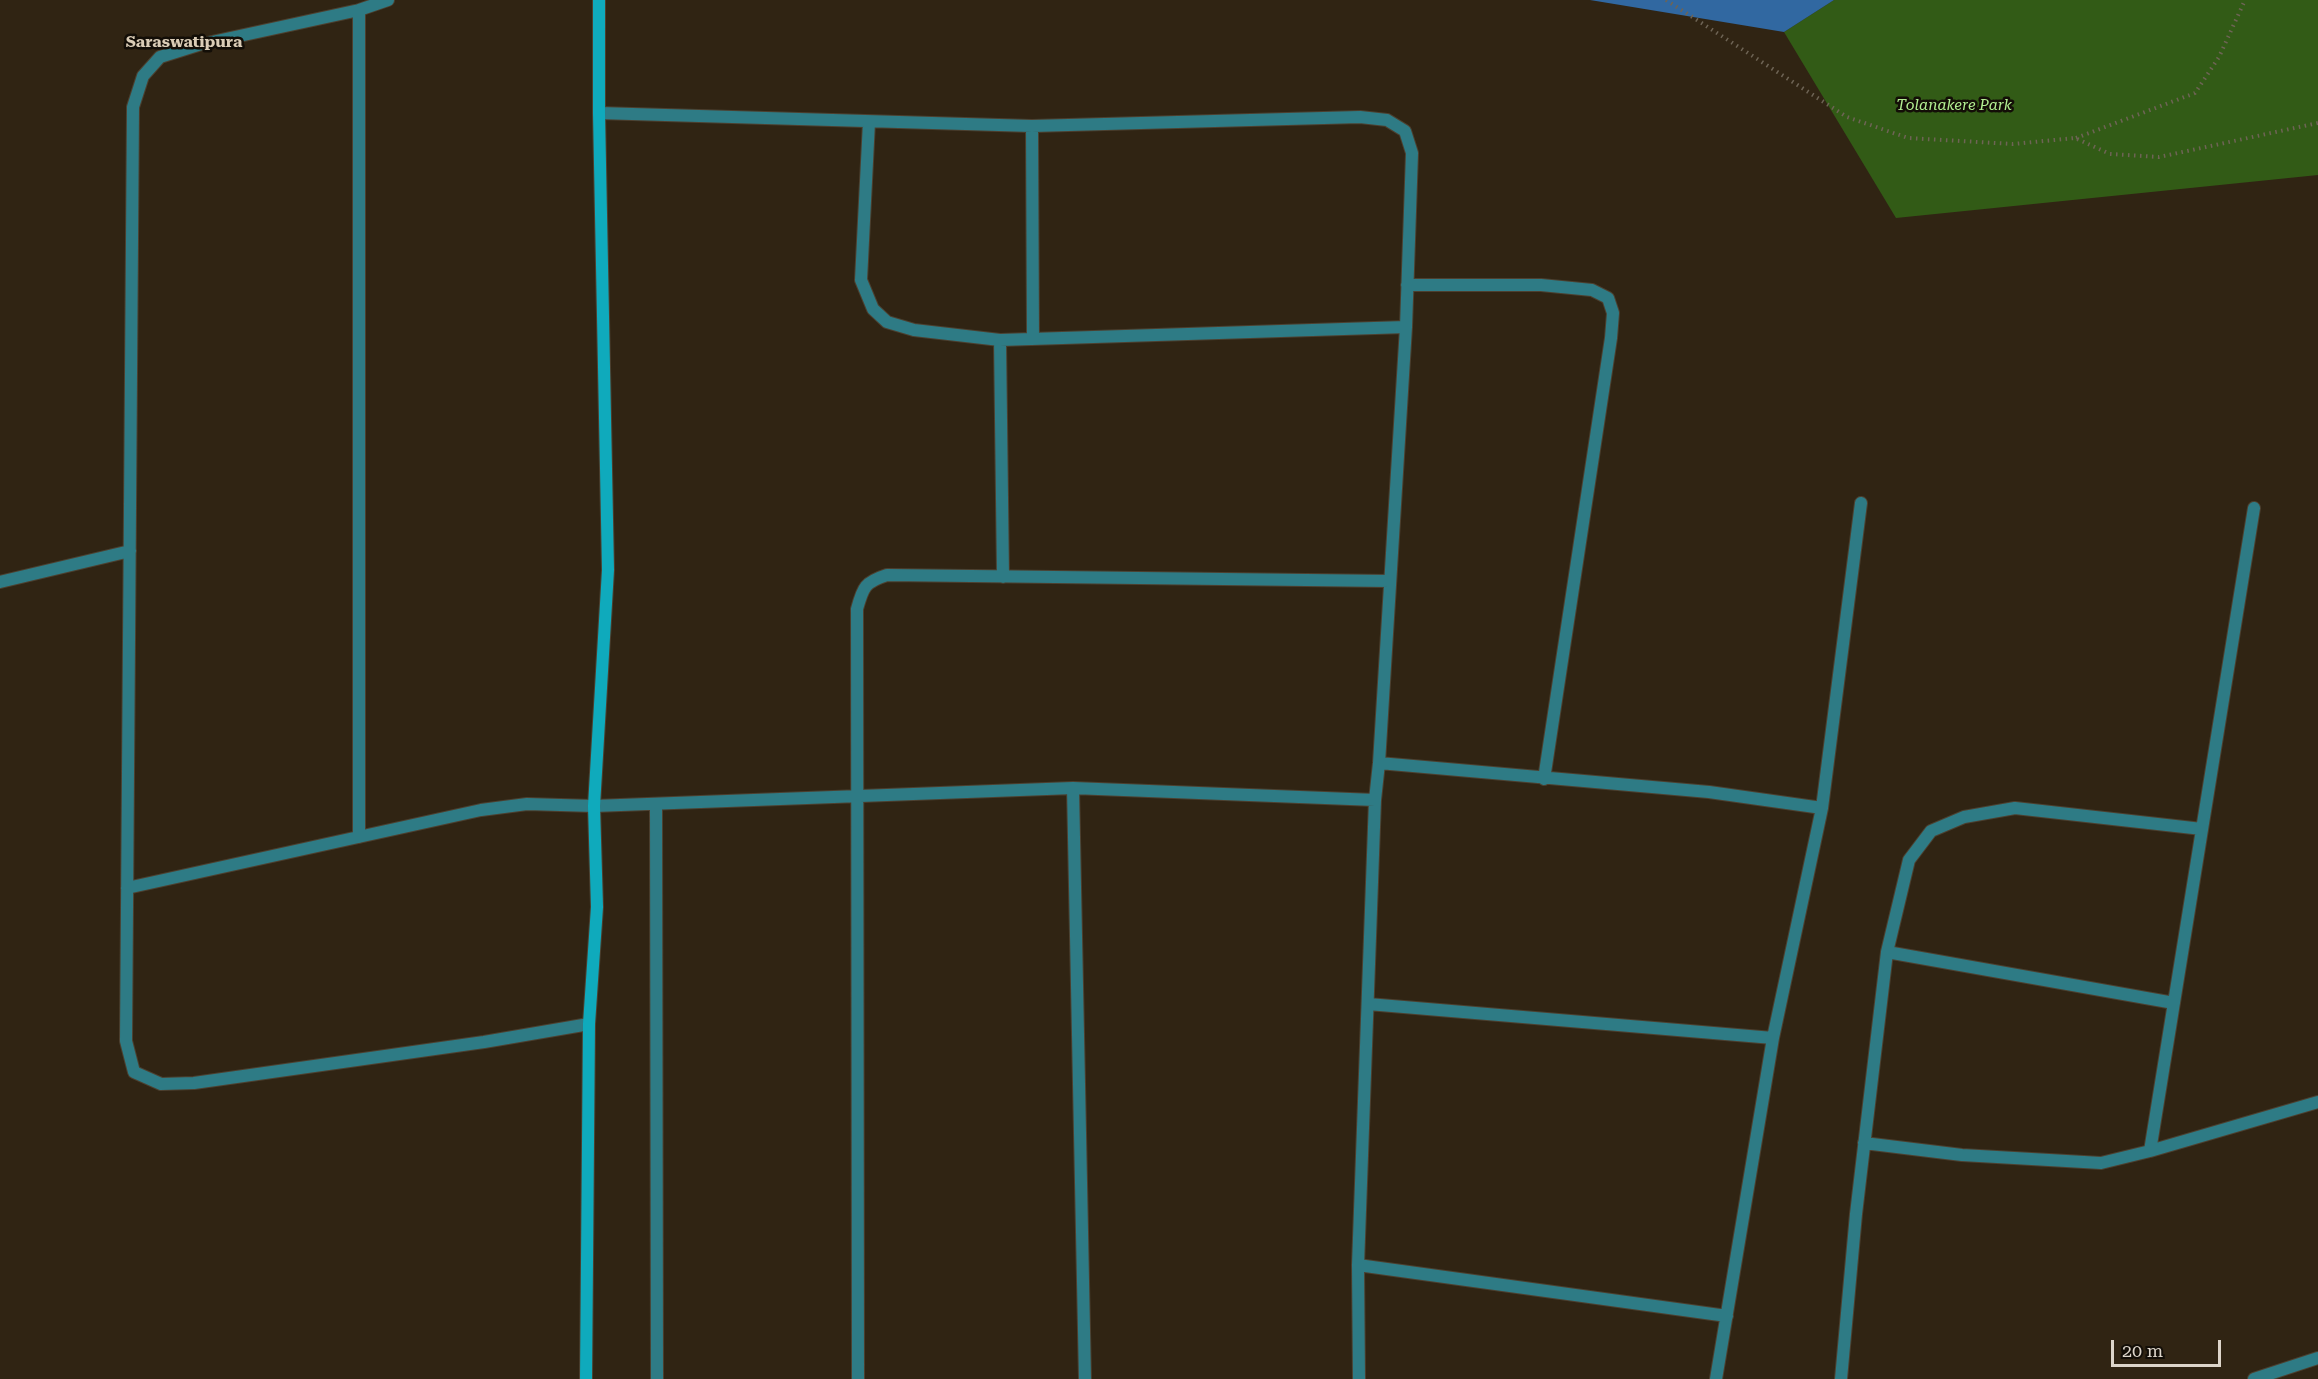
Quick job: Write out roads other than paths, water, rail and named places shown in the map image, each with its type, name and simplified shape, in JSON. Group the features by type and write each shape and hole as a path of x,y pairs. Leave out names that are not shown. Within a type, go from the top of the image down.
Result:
{"main road":[{"path":"586,1379 590,1023 597,907 594,806 608,570 599,0"}],"street":[{"path":"388,0 358,10 198,45 160,57 143,76 133,107 126,1041 134,1072 161,1084 194,1083 472,1044 590,1023"},
{"path":"358,10 359,837"},
{"path":"599,113 1032,126 1360,117 1388,120 1405,131 1412,153 1406,327 1375,800 1358,1265 1359,1379"},
{"path":"869,122 861,280 873,309 887,322 914,330 1000,340 1406,327"},
{"path":"1032,126 1033,339"},
{"path":"1407,285 1541,285 1592,290 1608,298 1612,313 1609,349 1544,779"},
{"path":"1000,340 1003,577"},
{"path":"1716,1379 1773,1038 1822,808 1861,503"},
{"path":"2150,1152 2254,508"},
{"path":"0,582 130,551"},
{"path":"858,1379 857,609 861,594 870,581 887,575 1390,581"},
{"path":"1379,763 1709,792 1822,808"},
{"path":"127,888 481,810 527,804 594,806 1073,788 1375,800"},
{"path":"1073,788 1085,1379"},
{"path":"656,804 657,1379"},
{"path":"1841,1379 1853,1238 1887,952 1909,860 1931,831 1964,817 2015,808 2202,829"},
{"path":"1887,952 2174,1003"},
{"path":"1368,1004 1773,1038"},
{"path":"1864,1143 1962,1155 2062,1162 2101,1162 2150,1152 2318,1102"},
{"path":"1358,1265 1727,1316"},
{"path":"2254,1379 2318,1358"}],"water":[{"path":"1590,0 1834,0 1784,32"}],"district":[{"name":"Saraswatipura","path":"184,42"}],"park label":[{"name":"Tolanakere Park","path":"1954,106"}]}
